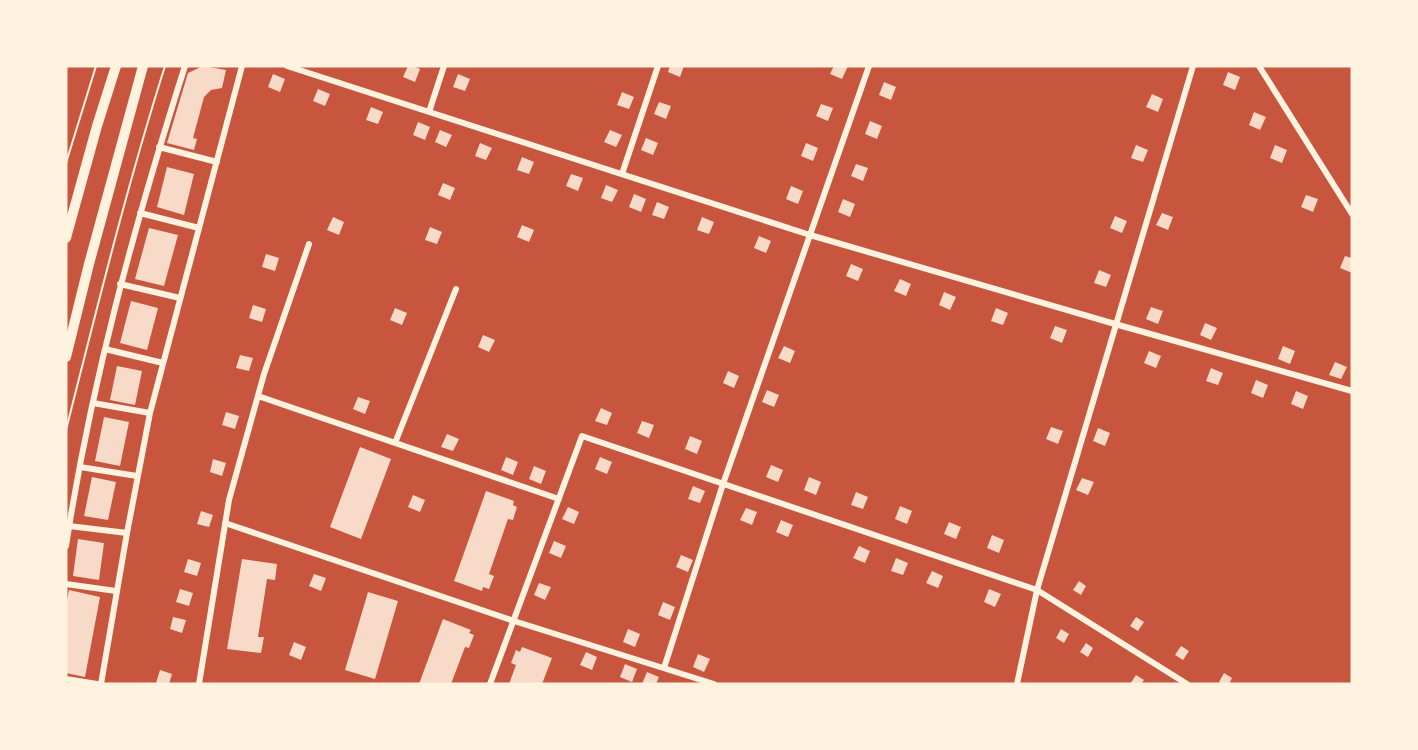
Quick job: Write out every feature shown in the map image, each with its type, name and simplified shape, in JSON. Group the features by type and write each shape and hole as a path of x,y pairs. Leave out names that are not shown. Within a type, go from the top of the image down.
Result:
{"main road":[{"path":"66,238 116,66"},
{"path":"66,357 143,66"}],"street":[{"path":"66,546 93,403 120,284 185,66"},
{"path":"66,679 99,684 150,413 242,66"},
{"path":"287,66 810,235 1352,391"},
{"path":"429,112 444,66"},
{"path":"622,174 658,66"},
{"path":"664,669 723,484 869,66"},
{"path":"1017,684 1037,590 1193,66"},
{"path":"1259,66 1351,211"},
{"path":"159,147 217,162"},
{"path":"140,213 199,228"},
{"path":"199,684 229,500 264,375 309,244"},
{"path":"120,284 180,298"},
{"path":"395,442 456,289"},
{"path":"105,350 163,363"},
{"path":"258,396 559,499"},
{"path":"93,403 150,413"},
{"path":"490,684 582,436 1037,590 1187,684"},
{"path":"80,467 137,476"},
{"path":"225,523 514,621 714,684"},
{"path":"69,526 126,533"},
{"path":"66,584 117,591"}],"path":[{"path":"66,163 96,66"},
{"path":"66,430 112,249 165,66"}],"building":[{"path":"203,66 226,70 222,88 211,90 204,97 193,138 197,139 194,150 167,143 188,73"},
{"path":"408,66 420,69 415,82 403,77"},
{"path":"670,66 684,66 680,77 668,72"},
{"path":"834,66 848,66 842,79 830,74"},
{"path":"1228,72 1240,77 1235,90 1223,85"},
{"path":"273,74 285,79 280,92 268,87"},
{"path":"458,74 470,79 465,91 453,87"},
{"path":"884,82 896,87 891,100 879,95"},
{"path":"318,89 330,94 325,106 313,101"},
{"path":"622,92 634,97 629,109 617,105"},
{"path":"1152,94 1163,99 1158,112 1146,107"},
{"path":"659,102 671,106 666,119 654,114"},
{"path":"821,104 833,108 828,121 816,116"},
{"path":"371,107 383,112 378,124 366,120"},
{"path":"1254,112 1266,117 1260,130 1249,125"},
{"path":"870,121 882,126 877,139 865,134"},
{"path":"418,122 430,127 425,140 413,135"},
{"path":"440,130 452,135 446,147 435,142"},
{"path":"610,130 622,135 616,147 604,142"},
{"path":"646,138 658,143 653,155 641,150"},
{"path":"480,143 492,148 486,160 475,156"},
{"path":"806,143 818,148 813,161 801,156"},
{"path":"1136,145 1148,150 1143,162 1131,158"},
{"path":"1275,145 1287,150 1282,163 1270,158"},
{"path":"522,157 534,162 529,174 517,170"},
{"path":"856,164 868,168 863,181 851,176"},
{"path":"167,167 194,174 184,215 157,207"},
{"path":"571,174 583,178 578,191 566,186"},
{"path":"443,183 455,188 450,200 438,195"},
{"path":"606,185 618,190 612,202 601,198"},
{"path":"791,186 803,191 798,204 786,199"},
{"path":"634,194 646,199 641,212 629,207"},
{"path":"1306,195 1318,199 1313,212 1301,207"},
{"path":"843,199 855,204 850,217 838,212"},
{"path":"657,202 669,207 664,219 652,215"},
{"path":"1162,213 1173,217 1168,230 1156,225"},
{"path":"1115,216 1127,221 1122,233 1110,228"},
{"path":"333,217 344,222 339,235 327,230"},
{"path":"702,217 714,222 709,234 697,230"},
{"path":"522,225 534,230 529,242 517,237"},
{"path":"430,227 442,232 437,244 425,240"},
{"path":"149,228 178,235 164,286 135,279"},
{"path":"759,236 771,241 766,253 754,248"},
{"path":"266,254 279,258 275,271 262,267"},
{"path":"1345,256 1352,258 1352,273 1340,268"},
{"path":"851,264 863,269 858,281 846,276"},
{"path":"1099,270 1111,275 1106,287 1094,283"},
{"path":"900,279 911,284 906,296 894,291"},
{"path":"944,292 956,297 950,310 939,305"},
{"path":"131,301 158,308 147,350 120,343"},
{"path":"253,305 266,309 262,322 249,318"},
{"path":"1151,307 1163,311 1158,324 1146,319"},
{"path":"395,308 407,313 402,325 390,320"},
{"path":"996,308 1008,313 1003,325 991,321"},
{"path":"1205,323 1217,328 1211,340 1200,335"},
{"path":"1055,326 1067,330 1062,343 1050,338"},
{"path":"483,335 495,340 489,352 478,347"},
{"path":"784,346 795,351 790,363 778,358"},
{"path":"1283,346 1295,351 1290,364 1278,359"},
{"path":"1149,351 1161,356 1156,368 1144,363"},
{"path":"240,355 253,358 249,371 236,368"},
{"path":"1335,362 1347,367 1341,379 1329,375"},
{"path":"117,366 142,371 135,405 110,400"},
{"path":"1211,368 1223,373 1218,385 1206,381"},
{"path":"728,371 739,376 734,388 723,383"},
{"path":"1256,380 1268,385 1263,398 1251,393"},
{"path":"767,390 779,395 774,407 762,402"},
{"path":"1296,391 1308,396 1303,409 1291,404"},
{"path":"358,397 370,401 365,414 353,409"},
{"path":"601,408 612,413 607,425 595,421"},
{"path":"226,412 239,416 235,429 222,425"},
{"path":"104,417 129,422 120,466 95,461"},
{"path":"642,421 654,425 649,438 637,433"},
{"path":"1051,427 1063,431 1058,444 1046,439"},
{"path":"1098,428 1110,433 1105,446 1093,441"},
{"path":"447,434 459,439 453,451 441,447"},
{"path":"690,436 702,441 697,454 685,449"},
{"path":"360,447 391,459 361,539 330,527"},
{"path":"506,457 518,462 513,475 501,470"},
{"path":"600,457 612,462 607,474 595,469"},
{"path":"213,459 226,463 222,476 210,472"},
{"path":"771,465 783,470 778,482 766,477"},
{"path":"534,466 546,471 541,484 529,479"},
{"path":"92,477 116,482 108,520 84,516"},
{"path":"809,477 821,482 816,495 804,490"},
{"path":"1082,478 1094,482 1088,495 1076,490"},
{"path":"693,486 705,491 700,503 688,499"},
{"path":"486,491 514,501 513,505 517,507 513,520 508,519 489,574 494,576 489,589 483,587 482,591 454,581"},
{"path":"856,492 868,497 863,509 851,505"},
{"path":"413,495 425,500 420,512 408,507"},
{"path":"900,506 912,511 907,524 895,519"},
{"path":"568,507 579,512 574,524 562,519"},
{"path":"746,508 757,512 752,525 740,520"},
{"path":"201,511 213,515 209,527 197,524"},
{"path":"781,520 793,525 788,537 776,532"},
{"path":"949,522 961,527 956,539 944,534"},
{"path":"992,535 1004,540 999,553 987,548"},
{"path":"78,539 104,543 99,580 73,576"},
{"path":"554,541 566,546 561,558 549,553"},
{"path":"859,546 870,551 865,563 853,558"},
{"path":"681,555 693,560 688,572 676,567"},
{"path":"896,558 908,563 903,575 891,571"},
{"path":"188,559 201,563 197,576 184,572"},
{"path":"242,559 277,564 275,580 267,579 258,637 264,637 261,653 227,649"},
{"path":"932,571 943,576 938,588 926,583"},
{"path":"314,574 326,578 321,591 309,586"},
{"path":"1079,581 1086,586 1081,595 1073,590"},
{"path":"539,583 551,587 545,600 534,595"},
{"path":"180,589 193,593 189,606 176,602"},
{"path":"989,589 1001,594 995,607 984,602"},
{"path":"69,590 100,597 85,677 66,673 66,605"},
{"path":"368,592 398,601 375,679 345,670"},
{"path":"663,602 675,607 670,620 658,615"},
{"path":"173,617 186,620 182,633 170,629"},
{"path":"1136,617 1144,622 1138,631 1130,626"},
{"path":"443,619 471,630 469,633 474,635 469,648 465,647 451,684 419,684"},
{"path":"628,629 640,634 635,647 623,642"},
{"path":"1061,629 1069,634 1064,643 1056,638"},
{"path":"294,642 306,647 301,660 289,655"},
{"path":"1086,643 1093,648 1088,657 1080,652"},
{"path":"1181,646 1189,651 1183,660 1175,655"},
{"path":"522,647 552,658 542,684 509,684 516,665 511,663 516,650 520,652"},
{"path":"586,652 597,657 592,670 580,665"},
{"path":"698,654 710,659 704,672 693,667"},
{"path":"625,664 637,669 632,682 620,677"},
{"path":"160,670 172,674 169,684 156,683"},
{"path":"647,672 659,677 656,684 642,684"},
{"path":"1224,673 1232,678 1229,684 1219,682"},
{"path":"1136,675 1144,680 1141,684 1130,684"}]}
